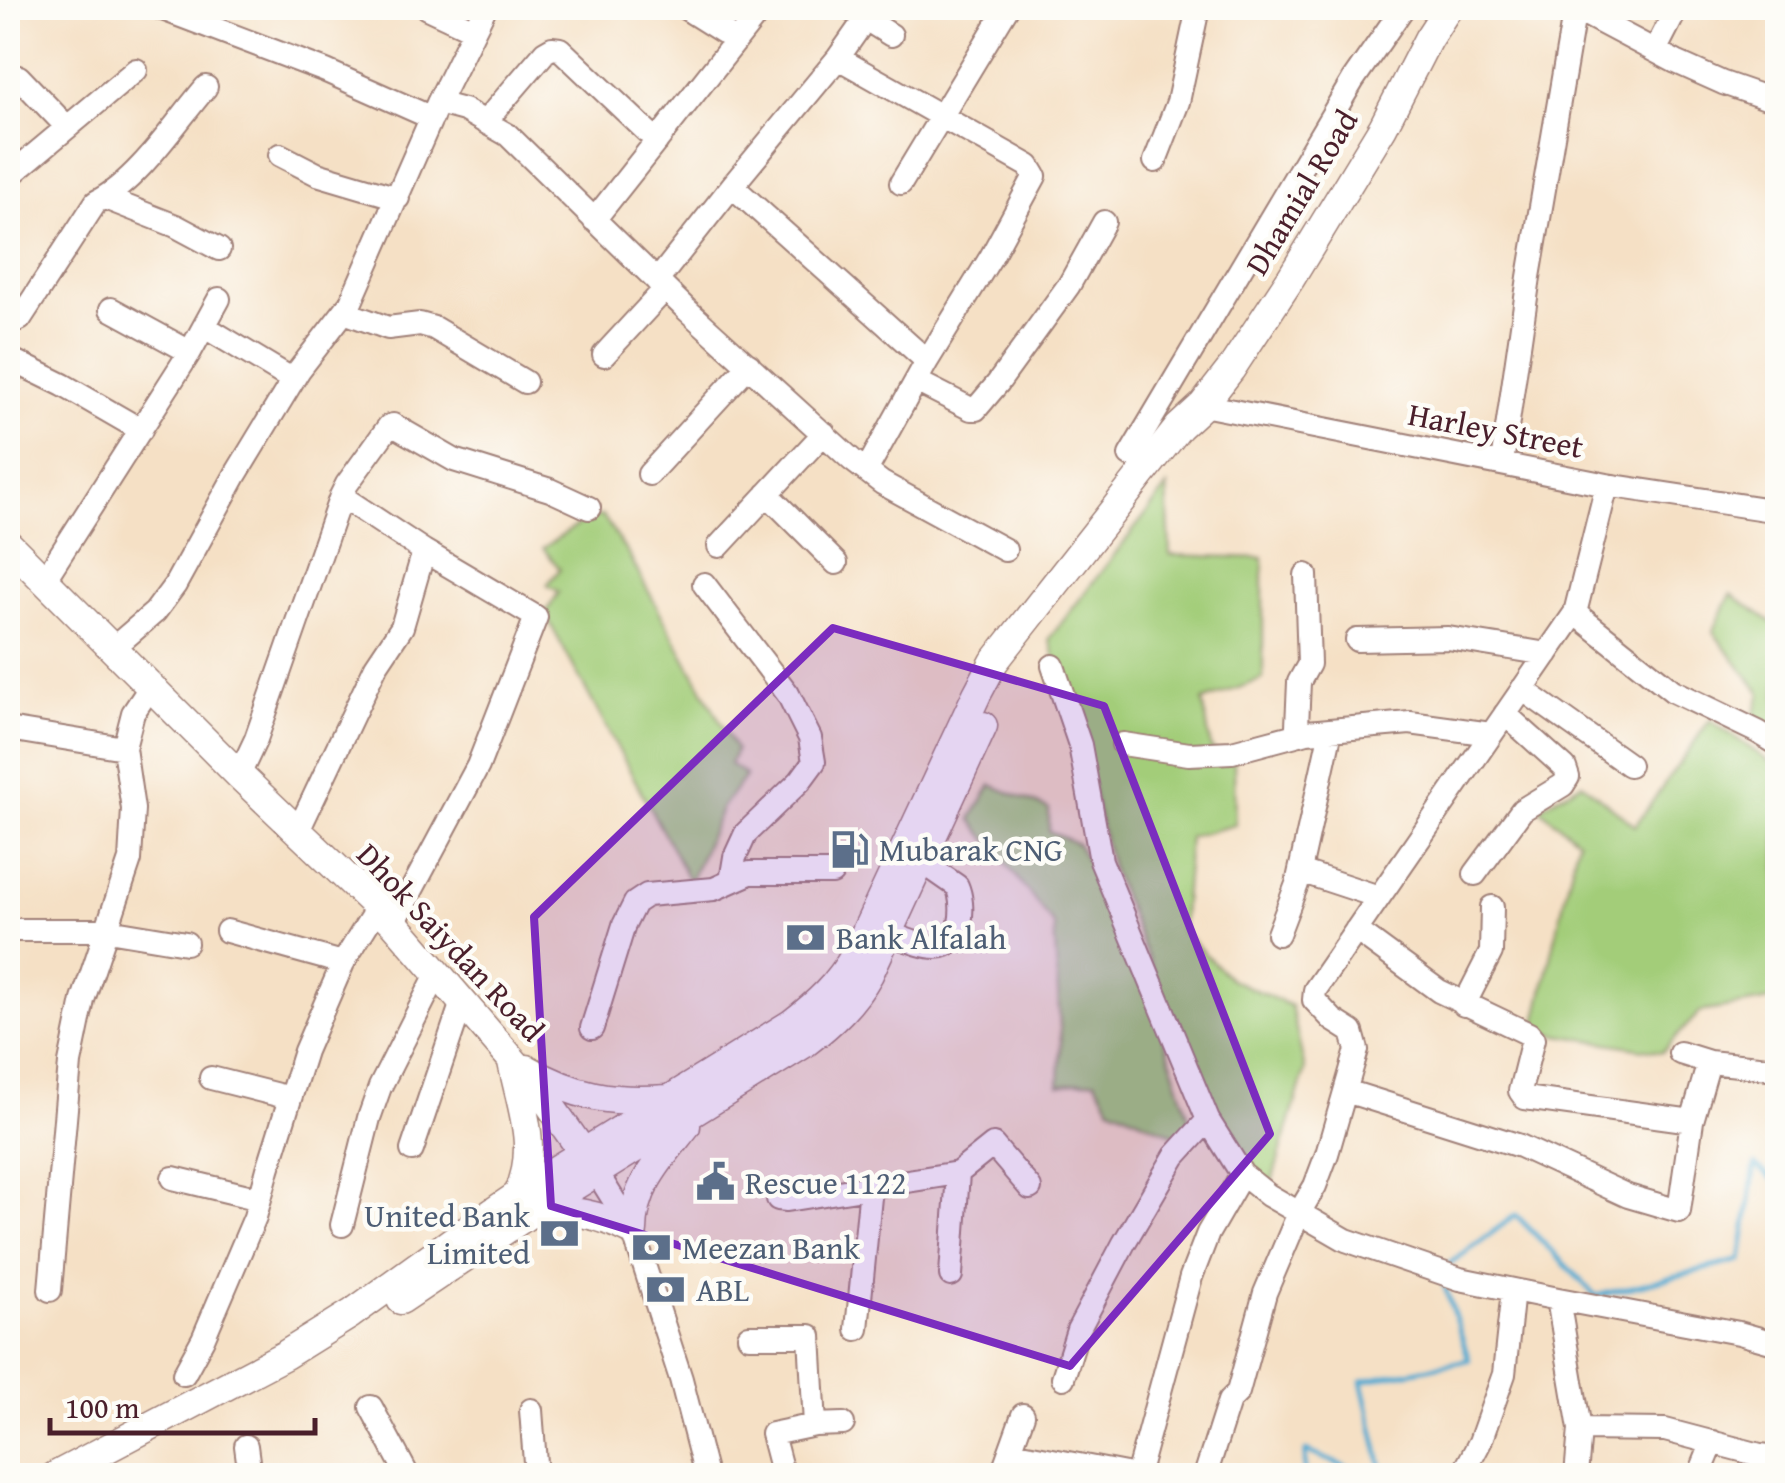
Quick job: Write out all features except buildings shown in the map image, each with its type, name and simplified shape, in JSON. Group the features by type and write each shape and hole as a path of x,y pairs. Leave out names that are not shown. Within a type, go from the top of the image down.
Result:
{"main road":[{"name":"Dhamial Road","path":"910,871 976,694 994,662 1179,427 1232,369 1339,202 1448,8"},
{"name":"Dhok Saiydan Road","path":"8,544 386,916 545,1098 591,1163"},
{"path":"55,1476 285,1355 591,1163 700,1110 805,1044 848,1006 863,984 888,933 910,871"},
{"path":"591,1163 671,1099 791,1024 834,986 910,871"},
{"path":"510,1056 560,1086 596,1097 671,1099"},
{"path":"510,1056 530,1142 523,1205"},
{"path":"83,1476 227,1404 333,1345 523,1205 601,1217 634,1231 636,1203 646,1179 700,1110"}],"street":[{"path":"160,8 435,110 464,110 508,135 661,285 866,471 1005,550"},
{"path":"427,8 474,30"},
{"path":"112,649 155,612 174,585 293,380 350,304 435,110 486,8"},
{"path":"685,8 736,40"},
{"path":"594,220 762,8"},
{"path":"901,183 1007,8"},
{"path":"1155,162 1178,102 1198,8"},
{"path":"1130,455 1353,80 1403,8"},
{"path":"1502,463 1574,8 1656,52 1778,102"},
{"path":"1656,52 1677,8"},
{"path":"604,355 661,285 732,186 838,58 862,11 891,35"},
{"path":"485,122 552,48 560,49 657,141"},
{"path":"838,58 1029,166 1035,176 866,471"},
{"path":"8,174 136,70"},
{"path":"8,82 19,77 67,127"},
{"path":"8,312 20,319 96,202 114,193 133,174 206,86"},
{"path":"280,155 318,174 398,198"},
{"path":"732,186 921,371 971,410 998,383 1070,286 1104,222"},
{"path":"106,198 176,226 220,250"},
{"path":"44,582 219,300"},
{"path":"111,309 190,352"},
{"path":"344,312 388,328 420,324 434,328 525,382"},
{"path":"205,327 293,380"},
{"path":"8,358 141,430"},
{"path":"649,474 748,365"},
{"name":"Harley Street","path":"1203,405 1607,485 1778,511"},
{"path":"238,774 256,739 347,484 388,426 454,460 550,490 589,508"},
{"path":"719,546 824,434"},
{"path":"1206,1476 1229,1401 1238,1392 1266,1293 1298,1213 1315,1186 1356,1050 1352,1032 1333,1020 1314,1000 1315,990 1575,613 1607,485"},
{"path":"767,494 836,563"},
{"path":"184,1374 255,1217 305,1050 343,963 386,916 478,766 536,617 424,551 342,496"},
{"path":"298,831 376,666 402,627 424,551"},
{"path":"1300,734 1298,682 1309,664 1306,575"},
{"path":"704,584 788,694 810,738 814,762 746,834 735,857 732,882"},
{"path":"1575,613 1673,691 1778,744"},
{"path":"1357,640 1448,638 1547,654"},
{"path":"1052,666 1080,745 1101,861 1208,1120 1242,1174 1268,1195 1346,1240 1460,1278 1739,1332 1778,1344"},
{"path":"50,1290 70,1063 84,1000 130,860 133,809 124,748 133,713 151,686"},
{"path":"1522,690 1629,765"},
{"path":"1476,874 1522,810 1563,785 1568,776 1565,768 1505,714"},
{"path":"1123,744 1189,754 1232,752 1300,734 1410,723 1491,734"},
{"path":"8,729 124,748"},
{"path":"1278,934 1300,872 1331,730"},
{"path":"888,933 936,947 953,939 960,918 961,895 957,886 950,879 910,871"},
{"path":"1300,872 1379,896"},
{"path":"592,1028 624,925 635,903 647,895 714,890 750,873 832,873"},
{"path":"1464,1005 1490,952 1492,906"},
{"path":"8,930 108,930 186,943"},
{"path":"1356,930 1439,991 1529,1034 1533,1039 1520,1091 1525,1098 1692,1121"},
{"path":"228,931 343,963"},
{"path":"342,1226 380,1087 437,974"},
{"path":"412,1150 462,1002"},
{"path":"1680,1053 1709,1062 1778,1069"},
{"path":"1346,1091 1520,1146 1628,1196 1679,1211 1692,1121 1709,1062"},
{"path":"211,1078 290,1098"},
{"path":"1063,1378 1078,1330 1124,1243 1175,1156 1208,1120"},
{"path":"778,1199 958,1173 992,1145 1030,1188"},
{"name":"Dhok Saiydan Road","path":"591,1163 634,1231 681,1380 706,1476"},
{"path":"951,1275 958,1173"},
{"path":"1010,1452 1136,1476 1191,1277 1208,1233 1242,1174"},
{"path":"174,1178 260,1198"},
{"path":"857,1329 871,1187"},
{"path":"1462,1476 1480,1442 1504,1374 1513,1290"},
{"path":"1558,1299 1580,1429 1576,1476"},
{"path":"749,1336 810,1336 815,1425"},
{"path":"371,1407 408,1476"},
{"path":"531,1410 536,1476"},
{"path":"1001,1476 1023,1416"},
{"path":"783,1476 772,1434 843,1424"},
{"path":"1580,1429 1664,1430 1778,1458"},
{"path":"1699,1476 1713,1442"},
{"path":"246,1446 250,1476"}],"highlighted area":[{"path":"833,628 1104,706 1270,1134 1070,1366 551,1206 534,917"}],"green space":[{"path":"1167,487 1170,555 1263,558 1263,679 1203,701 1211,749 1234,760 1235,825 1189,837 1182,931 1230,979 1291,1006 1305,1070 1268,1195 1219,1131 1111,868 1075,717 1049,639"},
{"path":"603,516 736,750 730,764 746,775 722,807 690,882 545,614 559,592 547,585 560,569 543,548 590,517"},
{"path":"1731,594 1777,626 1777,740 1752,723 1761,693 1713,632"},
{"path":"1710,720 1777,767 1777,999 1700,1012 1662,1052 1534,1031 1578,840 1539,808 1582,783 1635,826"},
{"path":"991,785 1049,809 1049,831 1077,844 1089,864 1147,984 1190,1121 1179,1137 1110,1106 1095,1080 1059,1085 1061,1043 1054,925 971,819"}],"waterway":[{"path":"1448,1265 1516,1215 1596,1296 1741,1260 1755,1165 1778,1183"},
{"path":"1384,1476 1362,1381 1469,1360 1443,1281"},
{"path":"1304,1476 1306,1451 1368,1476"}],"place":[{"name":"Mubarak CNG","path":"849,849"},
{"name":"Bank Alfalah","path":"806,937"},
{"name":"Rescue 1122","path":"715,1182"},
{"name":"United Bank Limited","path":"560,1233"},
{"name":"Meezan Bank","path":"652,1247"},
{"name":"ABL","path":"666,1289"}]}
